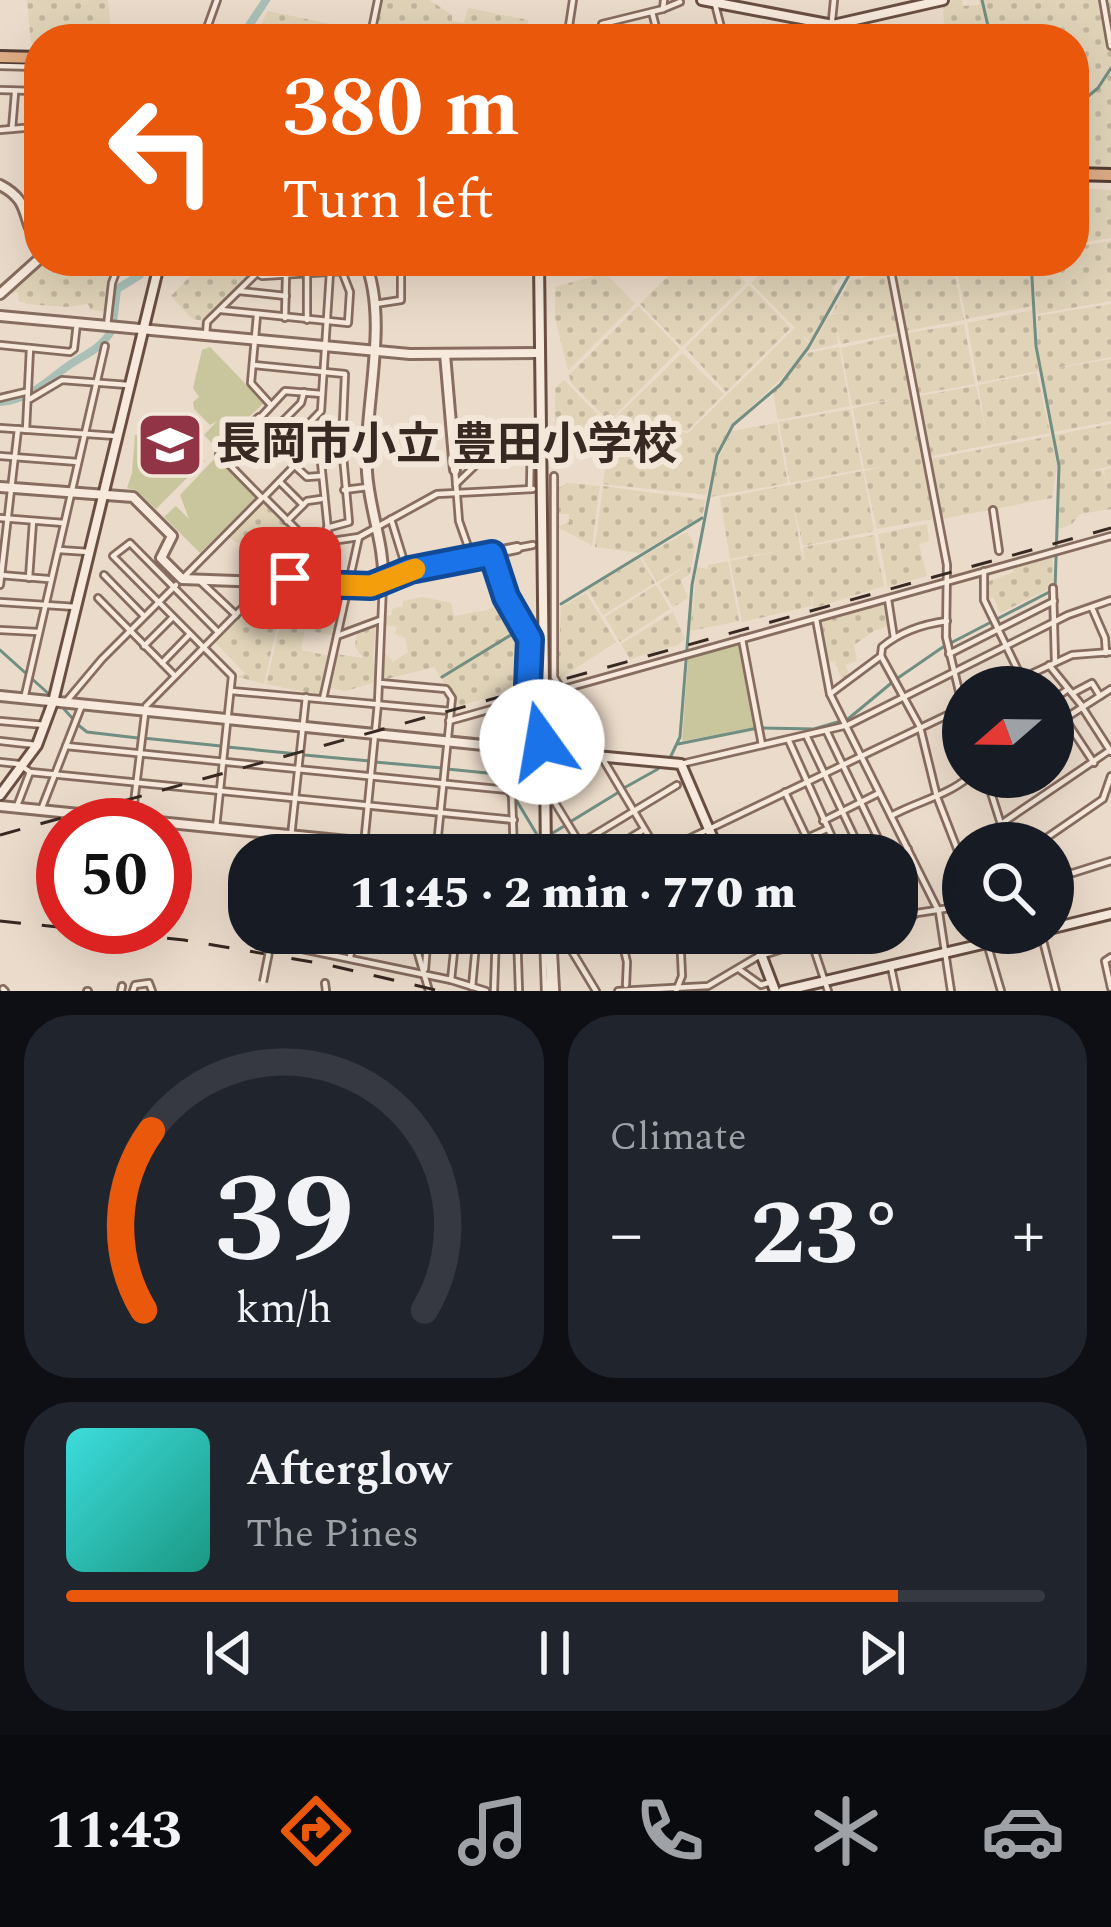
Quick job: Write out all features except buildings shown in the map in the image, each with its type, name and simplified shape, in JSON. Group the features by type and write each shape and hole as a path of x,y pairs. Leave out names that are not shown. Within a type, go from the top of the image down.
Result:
{"street":[{"path":"663,9 664,0"},
{"path":"703,0 827,24"},
{"path":"835,24 894,5 943,0"},
{"path":"1103,0 1111,46"},
{"path":"602,24 680,2"},
{"path":"652,11 655,24"},
{"path":"0,90 24,91"},
{"path":"12,129 16,91"},
{"path":"0,130 24,128"},
{"path":"0,185 24,207"},
{"path":"0,294 24,272"},
{"path":"107,326 115,276"},
{"path":"16,808 53,702 156,276"},
{"path":"206,335 207,322 254,276"},
{"path":"285,317 286,276"},
{"path":"308,276 308,320"},
{"path":"286,446 320,412 330,276"},
{"path":"221,310 350,322 345,276"},
{"path":"365,834 380,683 383,583 365,444 375,304 369,276"},
{"path":"375,304 401,300 401,276"},
{"path":"538,276 537,696 545,834"},
{"path":"892,276 948,581 951,666"},
{"path":"239,291 286,296"},
{"path":"257,315 251,384 271,404"},
{"path":"0,316 372,351 537,353"},
{"path":"0,345 70,352 77,323"},
{"path":"24,699 105,346"},
{"path":"0,585 5,487 22,429 30,348"},
{"path":"445,354 459,520 473,559"},
{"path":"253,364 346,376 341,445 348,523 327,528"},
{"path":"0,398 27,396 60,381 128,385"},
{"path":"311,544 219,454 285,391 322,394"},
{"path":"272,432 301,403 304,392"},
{"path":"259,417 307,477 321,476"},
{"path":"311,544 358,537 434,495 531,489 531,439 515,427 456,484"},
{"path":"0,428 116,436"},
{"path":"65,703 144,616 314,447 365,444"},
{"path":"314,447 320,452 329,541"},
{"path":"0,456 78,462"},
{"path":"554,476 554,671 560,689 647,834"},
{"path":"280,482 303,505"},
{"path":"5,487 133,497 172,536 161,558 182,579 348,586 383,583 407,571 533,545"},
{"path":"344,490 368,487"},
{"path":"287,520 303,505 322,499"},
{"path":"993,510 999,550"},
{"path":"3,518 64,523"},
{"path":"390,518 407,571"},
{"path":"29,578 32,520"},
{"path":"449,721 1111,536"},
{"path":"323,699 358,537"},
{"path":"216,828 232,676 113,556 127,542 218,632"},
{"path":"288,583 311,544"},
{"path":"58,550 89,552"},
{"path":"492,554 506,597 530,639 528,686 537,696"},
{"path":"984,571 984,599 1015,666"},
{"path":"0,575 51,579"},
{"path":"104,575 144,616"},
{"path":"198,580 236,615"},
{"path":"134,798 144,711 268,582"},
{"path":"1054,588 1054,666"},
{"path":"98,598 175,676"},
{"path":"888,599 895,638"},
{"path":"967,666 1111,600"},
{"path":"949,653 1054,601"},
{"path":"0,602 76,607"},
{"path":"1046,666 1072,655 1109,653 1091,606"},
{"path":"145,646 173,617"},
{"path":"816,619 830,694 900,834"},
{"path":"337,636 380,620"},
{"path":"947,621 928,623 895,638 882,647 881,656 920,727 937,797 951,822"},
{"path":"0,630 38,632"},
{"path":"162,663 190,634"},
{"path":"742,639 763,747"},
{"path":"830,694 881,656"},
{"path":"0,686 5,697 681,764 827,732 942,679"},
{"path":"380,683 446,689 452,698 438,834"},
{"path":"1074,690 1092,683 1100,696"},
{"path":"1074,713 1111,689"},
{"path":"231,691 450,711"},
{"path":"1074,695 1110,751 1074,777"},
{"path":"292,834 306,698"},
{"path":"46,798 82,705"},
{"path":"696,834 942,717"},
{"path":"0,721 45,725"},
{"path":"827,732 876,834"},
{"path":"1074,733 1094,763"},
{"path":"807,737 853,834"},
{"path":"0,741 37,745"},
{"path":"788,741 830,834"},
{"path":"66,746 508,790 514,834"},
{"path":"0,762 56,774 514,820"},
{"path":"681,764 711,834"},
{"path":"0,795 5,782 26,769"},
{"path":"1070,822 1108,792 1111,776"},
{"path":"594,834 677,784"},
{"path":"543,792 551,796 574,834"},
{"path":"785,792 805,834"},
{"path":"824,820 880,793"},
{"path":"891,816 942,794"},
{"path":"1006,822 1042,798"},
{"path":"0,806 36,810"},
{"path":"192,825 273,834"},
{"path":"636,834 644,829"},
{"path":"817,834 827,829"},
{"path":"1074,871 1111,861"},
{"path":"918,869 939,912 942,937"},
{"path":"918,915 942,911"},
{"path":"1074,923 1111,914"},
{"path":"740,970 772,988 827,986 942,953"},
{"path":"261,991 269,954"},
{"path":"334,954 486,991"},
{"path":"418,954 429,991"},
{"path":"424,975 426,954"},
{"path":"451,980 454,954"},
{"path":"472,987 475,954"},
{"path":"494,991 497,954"},
{"path":"518,954 519,991"},
{"path":"550,954 551,991"},
{"path":"550,954 551,991"},
{"path":"550,954 551,991"},
{"path":"566,954 596,991"},
{"path":"624,954 624,990 709,986 765,954"},
{"path":"676,990 682,976 681,954"},
{"path":"816,954 827,986"},
{"path":"944,954 951,991"},
{"path":"990,954 1000,991"},
{"path":"1046,954 1056,991"},
{"path":"762,955 772,988"},
{"path":"1111,957 1105,961 1111,988"},
{"path":"891,965 896,991"},
{"path":"133,991 135,985 149,983 152,991"}],"shaded area":[{"path":"27,0 108,0 110,24 29,24"},
{"path":"382,0 429,0 452,15 452,21 464,23 468,8 528,20 528,24 377,24"},
{"path":"1111,0 1111,169 1089,167 1089,24 944,24 943,3"},
{"path":"268,11 331,24 261,24"},
{"path":"1089,189 1111,190 1111,238 1089,242"},
{"path":"1111,241 1111,301 1037,314 1033,276 1089,276 1089,245"},
{"path":"29,276 112,276 105,311 91,310 88,304 28,304 19,301 18,292 9,294"},
{"path":"190,276 249,276 205,321 192,319 171,296"},
{"path":"608,276 635,304 568,371 555,318 555,287"},
{"path":"668,276 739,276 746,283 682,347 640,304"},
{"path":"758,276 843,276 832,288 837,294 811,342 802,335 809,344 792,368 729,428 706,495 603,484 611,424 688,433 795,328 751,283"},
{"path":"887,276 898,333 841,344 837,330 838,344 810,350 829,315 846,312 832,313 850,280"},
{"path":"896,276 955,276 964,320 906,331"},
{"path":"958,276 1030,276 1033,306 966,319"},
{"path":"749,285 791,328 726,392 685,348"},
{"path":"1111,304 1111,357 1047,370 1111,359 1111,421 1054,432 1037,346 1038,316"},
{"path":"638,306 680,349 609,421 571,383 569,375"},
{"path":"1033,310 1038,371 978,383 967,323"},
{"path":"964,324 975,384 918,394 907,333"},
{"path":"898,335 933,519 877,529 864,471 882,467 864,469 853,408 900,398 852,406 841,348"},
{"path":"210,347 264,403 216,447 204,435 217,421 210,425 193,402 199,397 193,388 202,350"},
{"path":"839,347 850,406 778,420 773,392 808,353"},
{"path":"682,353 724,394 687,431 612,421"},
{"path":"1037,373 1050,433 931,456 919,396 976,386 987,436 978,385"},
{"path":"564,380 606,423 567,462 556,454 555,388"},
{"path":"850,409 862,469 790,483 779,422"},
{"path":"777,423 788,483 710,497 719,457 732,431"},
{"path":"1111,424 1111,466 1089,471 1102,470 1105,480 1104,470 1111,468 1111,509 1080,514 1072,524 1056,530 1060,465 1054,435"},
{"path":"135,435 143,436 163,457 181,439 204,461 156,509 136,490 127,488"},
{"path":"1051,436 1057,466 1052,498 942,519 931,459"},
{"path":"217,456 255,499 200,553 164,517 176,506 189,519 180,495"},
{"path":"863,471 874,531 803,546 794,508 800,547 805,564 803,547 874,535 884,586 814,608 810,592 812,606 742,622 730,561 784,550 730,559 720,498"},
{"path":"567,483 600,486 592,545 557,527 569,522 569,514 558,514 557,489"},
{"path":"603,486 706,500 702,516 640,553 595,547"},
{"path":"265,501 305,542 293,568 277,568 276,580 254,579 254,570 245,569 246,556 256,556 256,545 236,543 227,535"},
{"path":"927,524 929,541 919,544 927,576 888,587 878,534"},
{"path":"687,532 695,546 690,574 681,580 688,598 673,607 659,584 689,564 657,582 642,557"},
{"path":"1052,554 1053,587 1000,613 993,597 986,600 987,582 1014,572 1012,567"},
{"path":"640,558 655,583 603,615 588,590"},
{"path":"728,561 739,621 690,631 697,567 708,569 708,565"},
{"path":"656,585 670,609 620,642 605,617"},
{"path":"268,586 286,586 264,684 238,677 245,673 213,640 243,611 252,618 268,607 258,595"},
{"path":"586,593 616,642 561,678 561,607"},
{"path":"422,597 451,603 454,616 505,601 526,639 526,663 512,672 521,688 459,706 434,667 383,680 381,648 393,662 408,652 405,638 395,634 397,627 386,625 384,616 392,615 392,609 403,606 403,601"},
{"path":"887,602 890,625 854,645 857,661 845,665 851,677 843,683 835,661 826,662 819,622"},
{"path":"673,612 685,639 630,659 621,644"},
{"path":"283,614 337,625 335,636 305,630 301,650 330,656 321,695 266,684"},
{"path":"376,622 373,659 378,681 346,691 331,688 336,654 363,658 355,647 357,630"},
{"path":"740,643 756,728 682,741 688,659"}],"waterway":[{"path":"250,24 266,0"},
{"path":"982,0 988,24"},
{"path":"1089,96 1111,68"},
{"path":"113,323 117,289 138,276"},
{"path":"670,758 680,737 692,585 717,455 733,425 780,385 808,348 849,276"},
{"path":"678,744 758,728 814,729 848,719 943,647 1055,589 1059,466 1036,346 1032,276"},
{"path":"0,402 37,389 97,347 112,330"},
{"path":"561,604 702,518"},
{"path":"442,677 519,630"},
{"path":"0,650 50,695"},
{"path":"64,709 73,719"},
{"path":"77,724 87,732 138,738"},
{"path":"143,738 221,746"},
{"path":"227,747 298,754"},
{"path":"304,755 370,761"},
{"path":"375,762 442,768"},
{"path":"447,769 497,774 510,790"},
{"path":"624,788 658,769"},
{"path":"570,822 619,792"},
{"path":"515,798 537,834"},
{"path":"551,834 566,825"}],"railway":[{"path":"0,835 1111,528"},
{"path":"0,921 184,940 324,964 440,991"}],"slow traffic":[{"path":"334,585 371,586 415,569"}],"place":[{"name":"長岡市小立 豊田小学校","path":"170,445"}],"route":[{"path":"290,578 288,583 371,586 410,570 492,554 506,597 530,639 528,686 532,697 542,695 542,742"}]}
